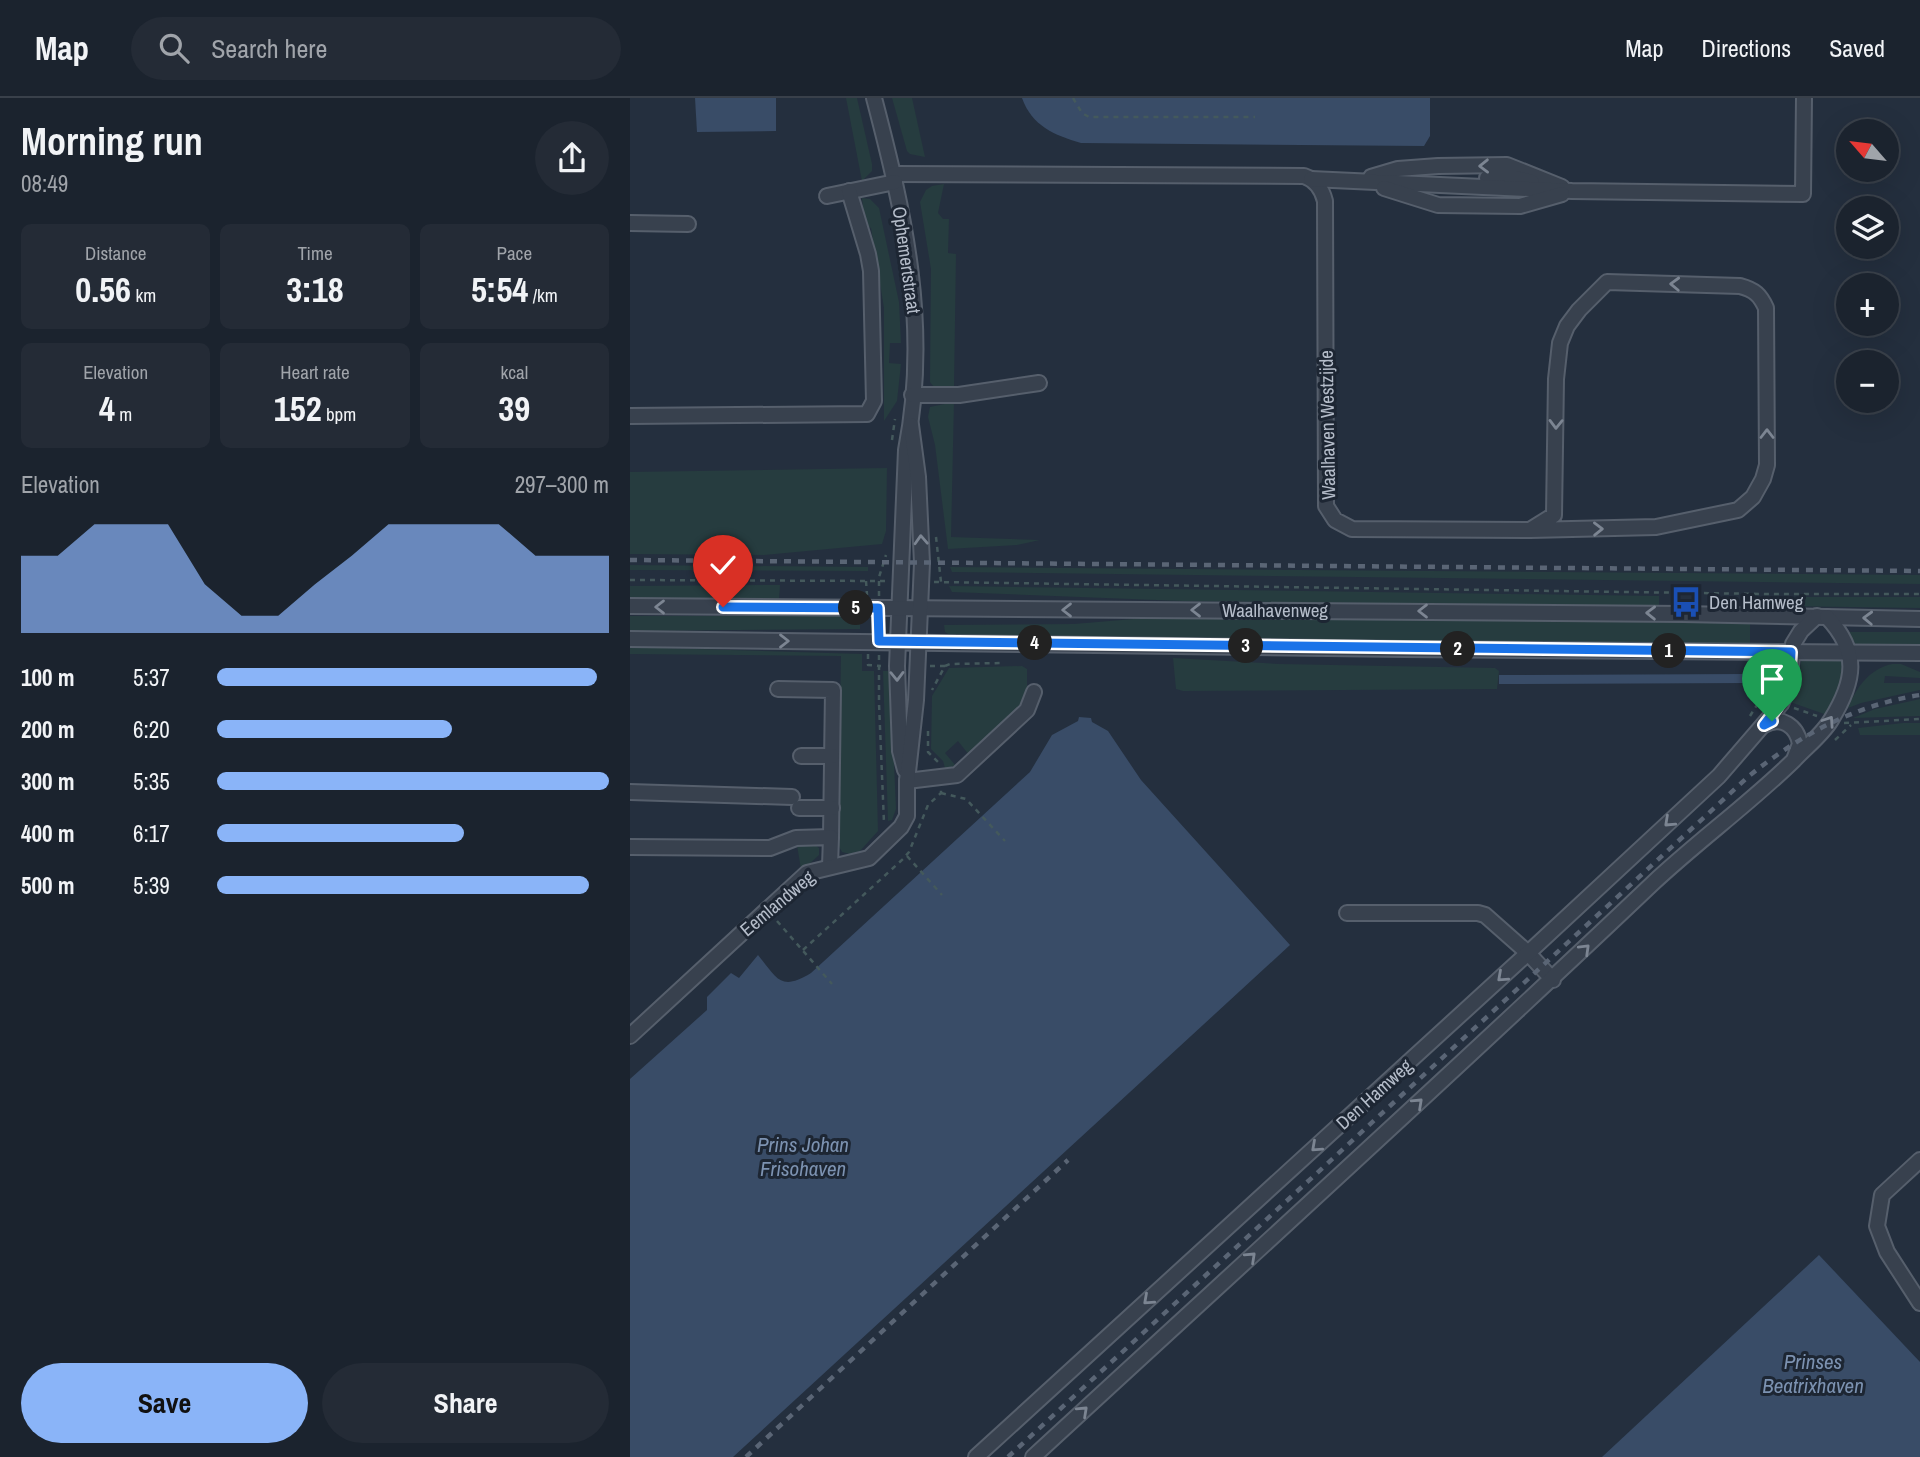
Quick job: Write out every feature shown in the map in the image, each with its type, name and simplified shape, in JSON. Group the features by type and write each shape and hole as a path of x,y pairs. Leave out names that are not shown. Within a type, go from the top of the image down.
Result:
{"street":[{"name":"Ophemertstraat","path":"874,98 904,222 915,314 900,608"},
{"path":"827,196 895,178 1304,176 1572,191 1803,194 1804,98"},
{"path":"1359,180 1398,169 1507,165 1572,191"},
{"name":"Waalhaven Westzijde","path":"1311,178 1318,185 1325,201 1326,506 1335,520 1352,528 1530,530 1656,527 1738,510 1753,497 1763,479 1767,464 1766,308 1760,295 1740,286 1607,282 1588,299 1567,326 1560,343 1556,379 1555,515 1530,530"},
{"path":"630,416 867,414 874,401 871,271 849,191"},
{"path":"630,223 688,224"},
{"path":"912,395 959,395 1039,383"},
{"name":"Ophemertstraat","path":"911,425 918,478 920,609"},
{"name":"Waalhavenweg","path":"630,606 1920,620"},
{"name":"Eemlandweg","path":"900,608 897,666 900,751 907,781"},
{"name":"Eemlandweg","path":"630,1036 807,873 865,860 901,827 907,816 907,781 915,714 920,609"},
{"path":"1787,766 1831,720 1852,666 1850,653 1838,630 1822,617"},
{"name":"Den Hamweg","path":"976,1457 1719,776 1781,704 1789,686 1793,644 1801,631 1822,617"},
{"name":"Waalhavenweg","path":"630,639 1920,653"},
{"path":"1849,678 1864,663 1883,652"},
{"path":"778,689 833,690 830,866"},
{"path":"907,781 957,775 1027,710 1034,692"},
{"path":"1764,725 1772,721 1783,721 1798,733 1800,748 1787,766"},
{"path":"801,756 832,756"},
{"name":"Den Hamweg","path":"1033,1457 1553,980 1657,880 1772,782 1787,766"},
{"path":"630,792 796,802 832,808"},
{"path":"630,847 771,848 796,838 831,838"},
{"path":"1347,913 1478,913 1492,920 1553,980"},
{"path":"1920,1160 1882,1195 1877,1226 1887,1252 1920,1303"}],"path":[{"path":"1073,98 1082,113 1089,117 1255,117"},
{"path":"630,580 901,582"},
{"name":"Waalhavenweg","path":"921,581 1920,594"},
{"path":"878,608 879,582"},
{"path":"879,641 885,842"},
{"path":"945,666 1004,663"},
{"path":"941,793 966,799 1004,841"},
{"path":"907,855 942,895"},
{"path":"767,909 832,984"}],"green space":[{"path":"846,98 857,98 872,164 872,171 862,181"},
{"path":"892,98 912,98 925,157 907,151"},
{"path":"944,184 938,213 943,219 949,219 948,253 956,254 954,386 934,387 930,382 931,269 920,202 926,190"},
{"path":"862,198 870,199 879,208 899,302 901,343 890,343 889,363 901,364 897,401 884,421 884,308 871,228 865,225"},
{"path":"954,402 951,537 1040,540 1017,545 948,549 935,445 928,417 930,407"},
{"path":"887,468 886,531 882,544 764,555 630,554 630,472"},
{"path":"630,565 868,567 868,571 630,570"},
{"path":"950,567 1920,575 1920,584 952,572"},
{"path":"780,585 779,600 630,600 630,586"},
{"path":"949,586 1659,596 1659,606 1182,601 952,592"},
{"path":"1773,597 1920,597 1920,608 1770,606"},
{"path":"630,616 860,616 860,629 630,631"},
{"path":"1145,618 1750,622 1750,644 1163,640 950,635 945,632 944,625 1074,624"},
{"path":"1848,632 1920,632 1920,644 1856,645"},
{"path":"630,647 862,654 862,671 874,671 878,831 860,851 850,854 842,852 838,845 841,656 630,654"},
{"path":"1173,658 1279,664 1495,668 1499,671 1497,689 1183,691 1176,689"},
{"path":"1801,659 1845,660 1842,688 1830,716 1790,702 1799,684"},
{"path":"1892,664 1901,664 1920,672 1920,678 1885,676 1884,683 1920,683 1920,690 1848,708 1864,680 1877,670"},
{"path":"1022,666 1027,669 1027,688 1020,705 969,755 958,741 945,753 956,766 945,768 943,761 931,749 932,696 949,668"},
{"path":"883,671 890,671 896,809 892,820 888,821"},
{"path":"1920,699 1920,716 1853,718 1875,709"},
{"path":"1920,723 1920,735 1860,735 1858,728"},
{"path":"807,843 819,848 819,855 630,1029 630,1025 801,869 797,845"}],"water":[{"path":"695,98 776,98 776,131 697,132"},
{"path":"1022,98 1430,98 1430,136 1424,146 1081,143 1045,128 1032,116"},
{"path":"1749,674 1749,683 1499,684 1499,675"},
{"name":"Prins Johan Frisohaven","path":"1079,717 1091,718 1092,722 1108,731 1141,780 1290,945 733,1457 630,1457 630,1079 707,1010 707,997 731,973 739,978 758,955 780,980 786,982 801,979 811,973 1030,772 1052,735 1078,721"},
{"name":"Prinses Beatrixhaven","path":"1819,1255 1920,1362 1920,1457 1602,1457"}],"railway":[{"path":"630,560 1920,571"},
{"path":"1008,1457 1749,776 1788,747 1829,724 1873,706 1920,695"},
{"path":"746,1457 1068,1160"}],"place":[{"name":"Den Hamweg","path":"1686,602"}],"route":[{"path":"723,607 878,608 879,641 1791,652 1789,686 1781,704 1764,725 1772,721"}]}
